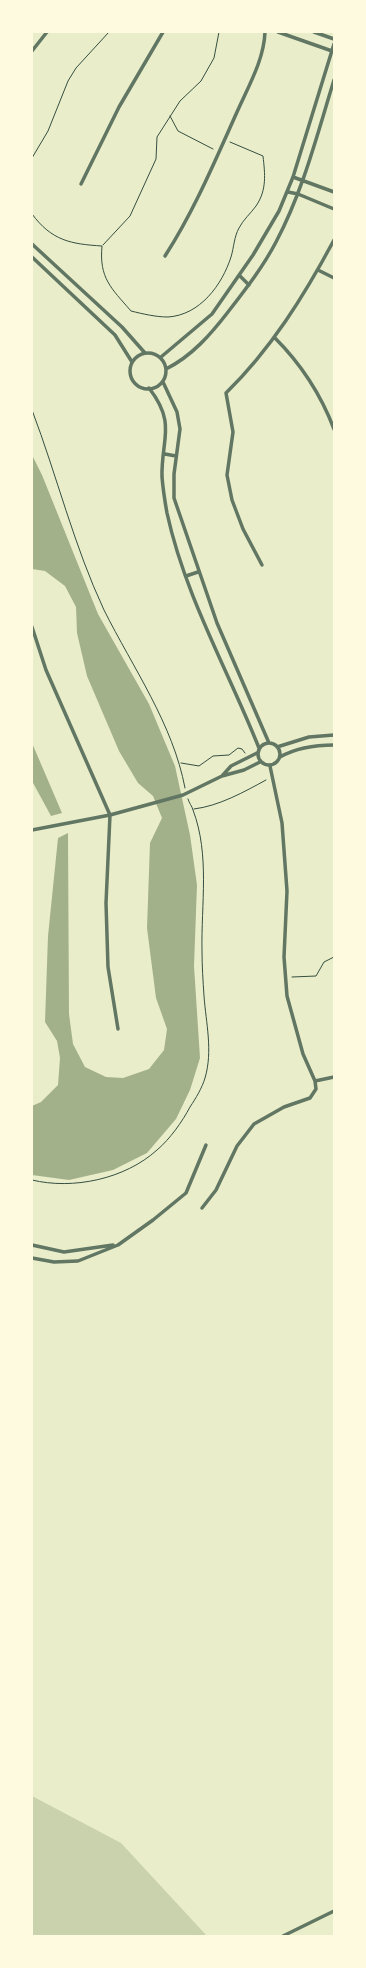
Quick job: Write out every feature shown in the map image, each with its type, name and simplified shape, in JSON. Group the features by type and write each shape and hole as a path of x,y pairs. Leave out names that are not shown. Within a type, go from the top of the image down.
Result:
{"street":[{"path":"32,51 47,32"},
{"path":"81,184 119,107 163,32"},
{"path":"165,256 185,225 219,152 261,56 265,43 265,32"},
{"path":"278,32 332,51"},
{"path":"314,32 334,39"},
{"path":"161,357 212,314 239,275 279,211 293,177 334,44"},
{"path":"166,369 178,363 210,334 249,285 276,243 303,180 334,80"},
{"path":"293,177 334,192"},
{"path":"288,192 298,194 334,209"},
{"path":"262,565 243,529 232,500 228,481 228,460 233,432 226,393 275,338 318,270 334,240"},
{"path":"32,244 122,327 145,353"},
{"path":"32,257 115,335 132,362 131,375 139,386 149,388 158,386 163,382"},
{"path":"318,270 334,278"},
{"path":"239,275 249,285"},
{"path":"275,338 289,352 305,374 334,429"},
{"path":"132,362 137,357 145,353 155,354 161,357 166,369 163,382 177,412 180,429 176,456 174,498 198,572 238,674 270,743"},
{"path":"149,388 159,401 165,417 167,431 162,477 169,524 186,576 211,641 231,682 259,748 258,753 260,762 264,765 270,766 276,763 280,757 293,751 320,745 334,745"},
{"path":"165,454 176,456"},
{"path":"186,576 198,572"},
{"path":"32,627 46,670 110,815 106,903 108,967 118,1029"},
{"path":"259,748 270,743 277,746 309,738 334,735"},
{"path":"277,746 280,757"},
{"path":"222,776 231,766 258,753"},
{"path":"32,830 110,815 184,795 222,776 244,770 260,762"},
{"path":"202,1208 216,1190 237,1146 254,1124 284,1107 310,1098 316,1089 316,1081 303,1054 287,996 284,957 287,892 282,823 270,766"},
{"path":"316,1081 334,1077"},
{"path":"32,1258 54,1262 78,1261 118,1245 153,1220 186,1193 206,1145"},
{"path":"32,1245 64,1252 118,1245"},
{"path":"283,1936 334,1911"}],"path":[{"path":"32,158 48,131 68,81 76,68 108,32"},
{"path":"102,246 130,216 156,159 157,137 180,101 201,81 214,58 219,32"},
{"path":"170,115 178,131 219,152"},
{"path":"32,410 70,523 104,608 160,716 180,763 184,795 193,809 202,846 202,960 204,998 209,1030 205,1078 197,1096 184,1118 158,1150 126,1169 86,1182 67,1184 32,1180"},
{"path":"180,763 199,766 213,756 229,755 238,748 242,748 247,758"},
{"path":"193,809 204,808 227,799 272,777"},
{"path":"286,976 294,978 316,976 324,962 334,957"}],"shaded area":[{"path":"32,455 42,475 98,614 149,704 175,766 190,835 197,885 194,966 200,1058 190,1090 176,1119 147,1153 113,1170 69,1180 32,1175 32,1106 41,1102 58,1085 60,1058 57,1041 45,1022 48,936 58,838 68,833 69,1014 73,1044 85,1067 106,1077 123,1078 149,1069 164,1050 167,1029 156,998 147,928 150,843 162,818 153,796 138,783 119,751 87,676 77,633 76,607 65,586 45,571 32,569"},
{"path":"32,743 62,813 51,816 32,781"},
{"path":"32,1796 121,1843 207,1936 32,1936"}]}
